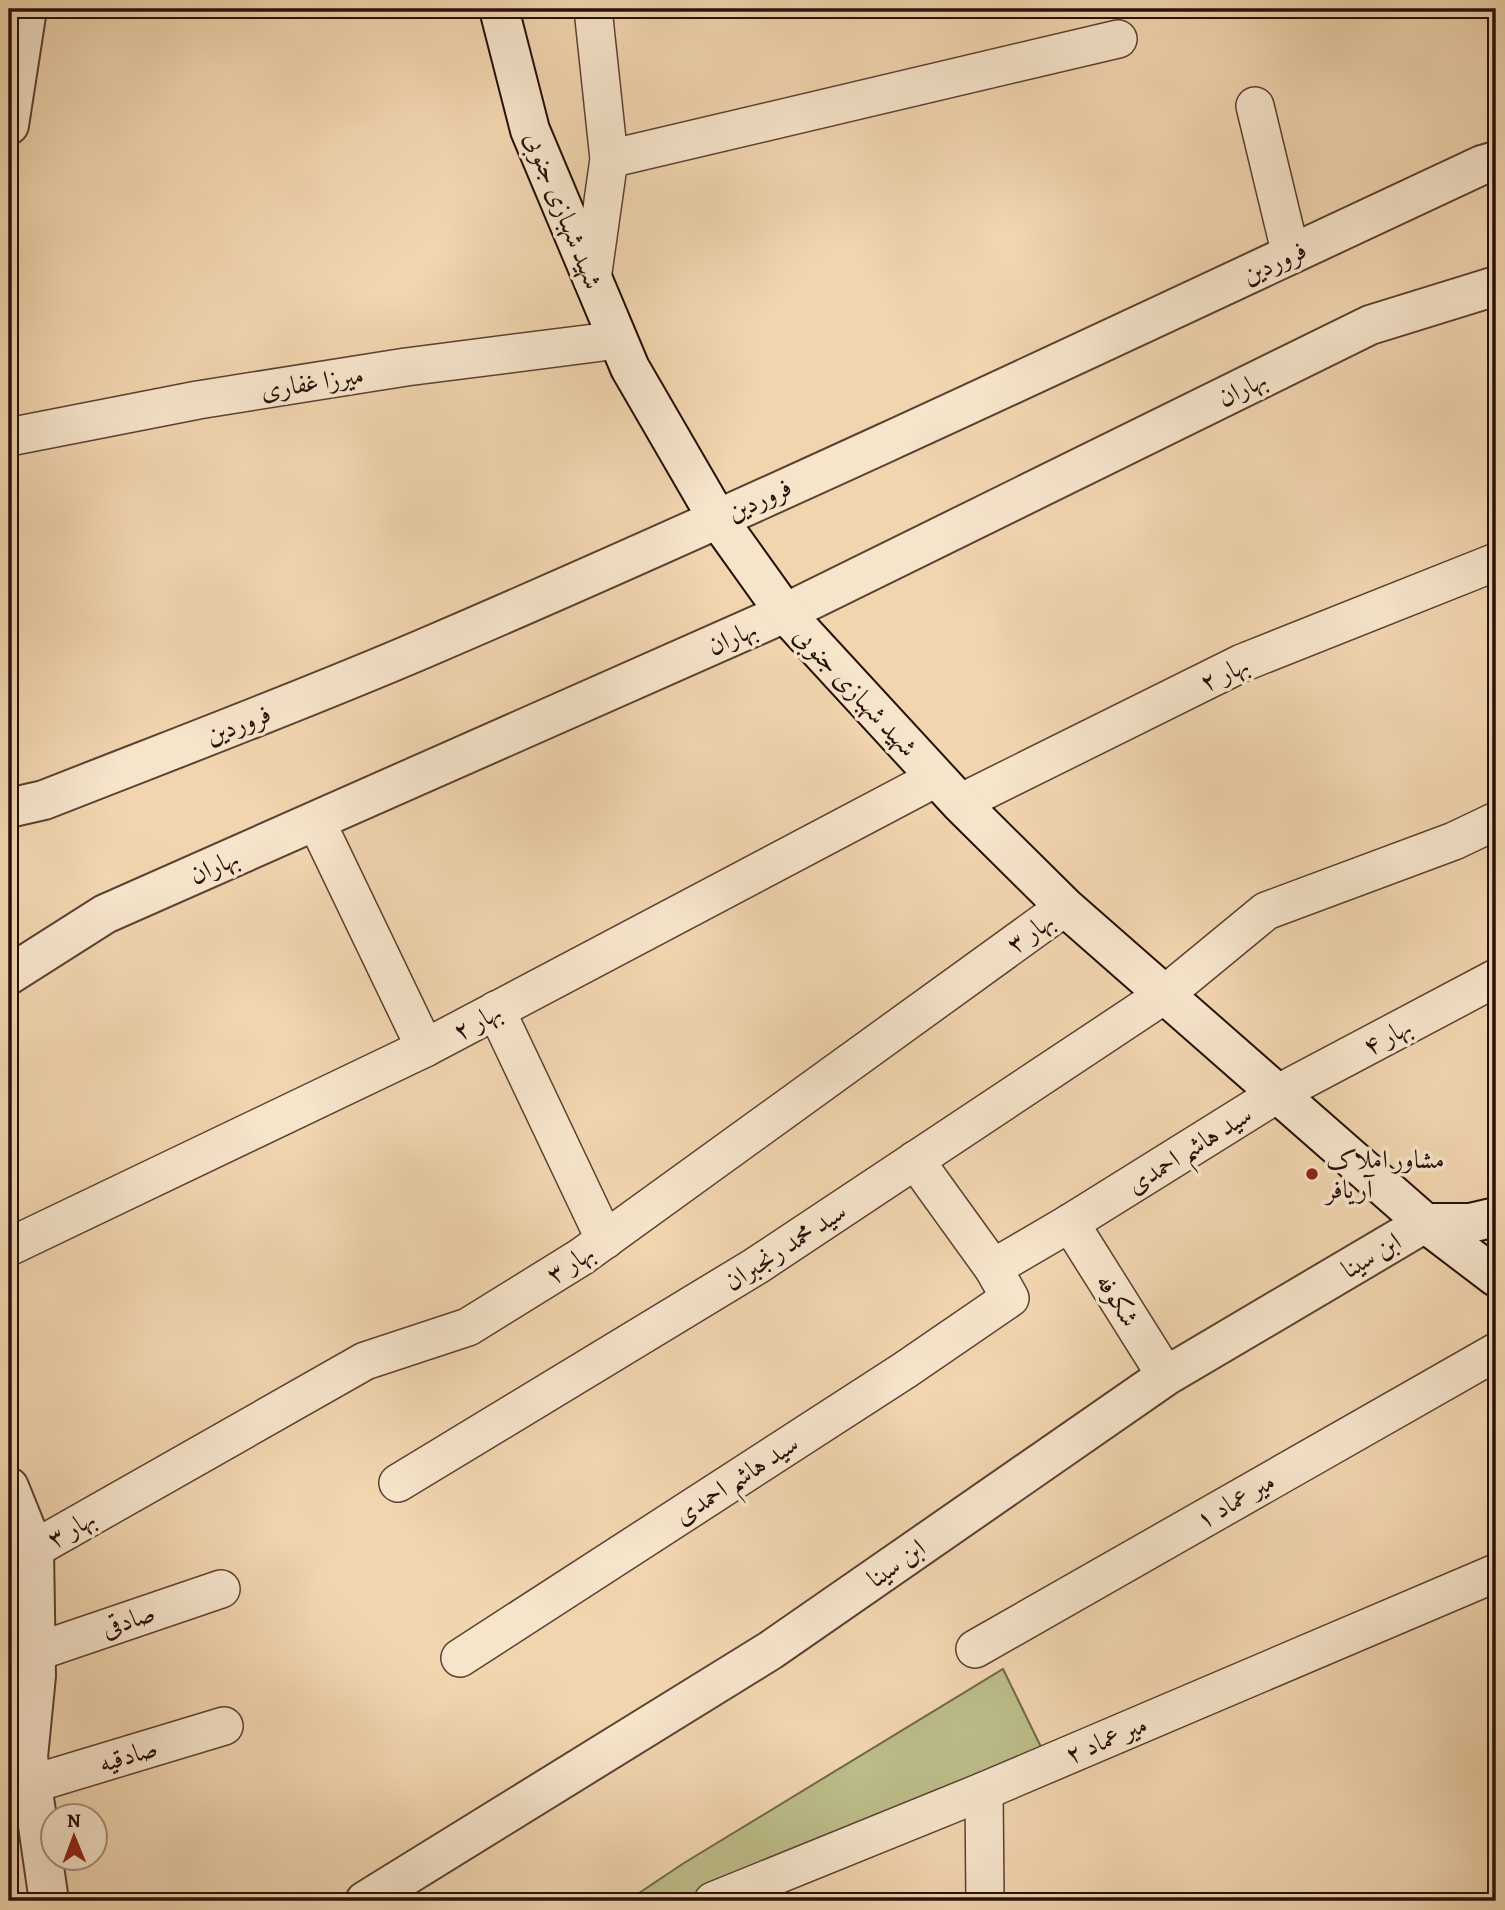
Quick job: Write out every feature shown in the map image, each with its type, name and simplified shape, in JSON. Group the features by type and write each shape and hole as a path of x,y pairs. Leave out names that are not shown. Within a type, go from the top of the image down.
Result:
{"street":[{"path":"9,125 27,9"},
{"name":"شهید شهبازی جنوبی","path":"499,9 530,130 630,369 717,518 785,614 948,790 1065,907 1425,1223 1496,1277"},
{"path":"592,279 609,159 607,120 593,9"},
{"path":"609,159 1118,38"},
{"path":"1255,106 1291,255"},
{"name":"فروردین","path":"9,808 44,800 425,648 717,518 1482,165 1496,161"},
{"name":"بهاران","path":"9,975 105,914 785,614 1370,325 1496,286"},
{"name":"میرزا غفاری","path":"9,437 224,396 406,367 618,340"},
{"name":"بهار ۲","path":"9,1247 425,1048 496,1010 948,790 1242,663 1496,562"},
{"path":"316,821 425,1048"},
{"path":"1164,995 1266,911 1454,841 1493,830"},
{"name":"بهار ۳","path":"21,1553 365,1361 468,1327 606,1240 1065,907"},
{"name":"بهار ۴","path":"1277,1094 1496,978"},
{"name":"سید محمد رنجبران","path":"398,1483 756,1266 1164,995"},
{"path":"496,1010 606,1240"},
{"name":"سید هاشم احمدی","path":"460,1658 905,1370 1070,1223 1277,1094"},
{"path":"915,1160 1002,1283"},
{"path":"1425,1223 1470,1223 1496,1217"},
{"name":"شکوفه","path":"1070,1223 1166,1376"},
{"name":"ابن سینا","path":"365,1901 771,1650 1166,1376 1425,1223"},
{"name":"میر عماد ۱","path":"975,1649 1496,1352"},
{"path":"9,1487 36,1652 36,1676 20,1729 28,1757 50,1901"},
{"name":"میر عماد ۲","path":"713,1901 984,1791 1496,1573"},
{"name":"صادقی","path":"36,1652 221,1589"},
{"name":"صادقیه","path":"32,1784 225,1726"},
{"path":"984,1791 985,1901"}],"green space":[{"path":"1003,1669 1044,1753 710,1901 627,1901 684,1863"}],"place":[{"name":"مشاور املاک آریافر","path":"1312,1174"}]}
